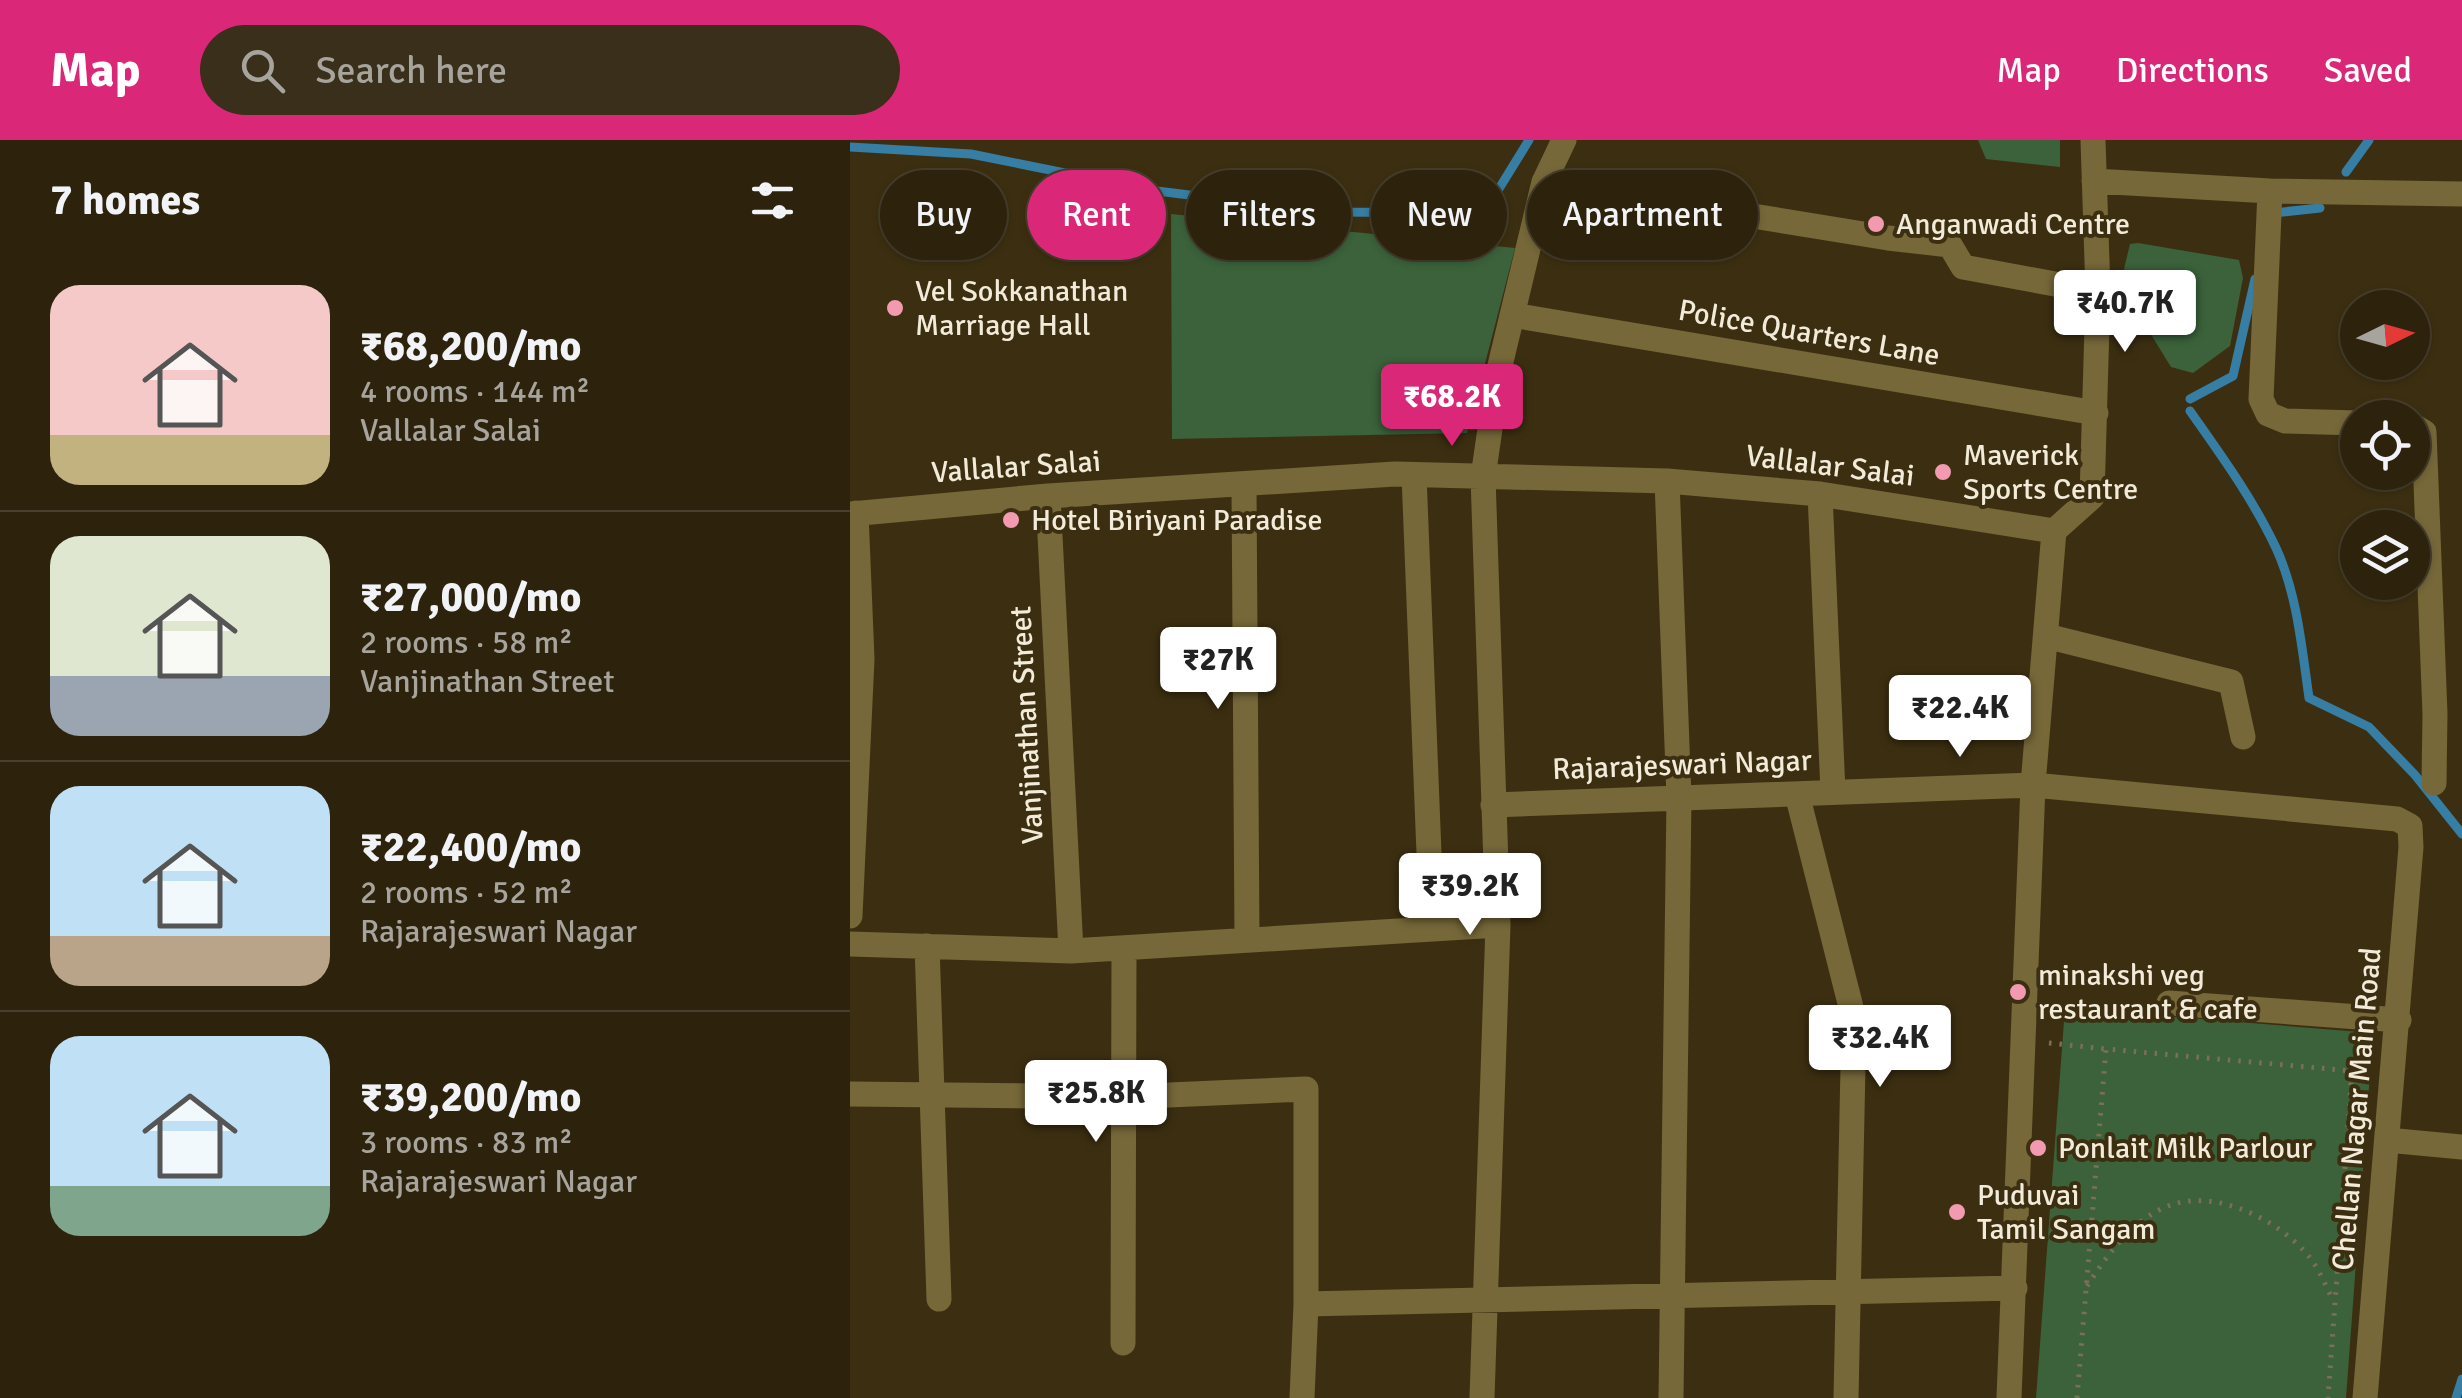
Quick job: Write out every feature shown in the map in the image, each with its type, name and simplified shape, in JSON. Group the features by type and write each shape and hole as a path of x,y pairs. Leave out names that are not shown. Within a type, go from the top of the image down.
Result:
{"street":[{"path":"1550,170 1564,140"},
{"path":"2009,1398 2033,785 2054,531 2092,496 2098,292 2093,140"},
{"path":"2094,181 2270,192 2462,194"},
{"path":"2270,192 2261,399 2268,414 2285,421 2340,423"},
{"path":"1758,217 1950,245 1963,267 2098,292"},
{"path":"1482,1398 1498,925 1484,477 1498,374 1527,253"},
{"name":"Police Quarters Lane","path":"1512,315 2096,413"},
{"path":"1414,475 1432,929"},
{"name":"Vallalar Salai","path":"853,513 1048,496 1414,475 1667,482 1820,494 2054,531"},
{"path":"1667,482 1679,798 1671,1398"},
{"path":"1244,484 1247,940"},
{"path":"2422,490 2435,714 2434,783"},
{"path":"1820,494 1833,792"},
{"name":"Vanjinathan Street","path":"1048,496 1072,951"},
{"path":"850,916 862,659 853,513"},
{"path":"2046,636 2231,682 2242,737"},
{"path":"2435,714 2462,715"},
{"name":"Rajarajeswari Nagar","path":"1494,805 2033,785 2397,819 2410,826"},
{"path":"1797,794 1854,1018 1846,1398"},
{"name":"Chellan Nagar Main Road","path":"2365,1398 2399,1020 2412,847 2410,826"},
{"path":"850,944 1072,951 1498,925"},
{"path":"928,946 939,1299"},
{"path":"1122,1343 1124,948"},
{"path":"2169,1003 2399,1020"},
{"path":"850,1094 1123,1097 1306,1089 1302,1398"},
{"path":"2387,1140 2462,1148"},
{"path":"1306,1304 2015,1288"}],"path":[{"path":"2024,1040 2352,1071 2328,1398"},
{"path":"2077,1398 2106,1049"},
{"path":"2086,1286 2128,1231 2163,1208 2198,1202 2239,1208 2270,1222 2308,1255 2335,1303"}],"green space":[{"path":"1978,140 2060,140 2060,167 1986,159"},
{"path":"1171,214 1186,215 1186,260 1351,260 1351,232 1371,234 1371,260 1507,260 1507,247 1515,248 1467,433 1172,439"},
{"path":"2130,244 2239,260 2243,278 2230,346 2193,373 2171,367 2139,315 2124,269"},
{"path":"2065,1008 2373,1033 2346,1398 2036,1398"}],"waterway":[{"path":"850,147 971,154 1149,190 1327,212 1484,213 1529,140"},
{"path":"2346,172 2369,140"},
{"path":"2273,213 2320,208"},
{"path":"2190,399 2233,376 2255,279"},
{"path":"2190,411 2247,495 2276,548 2294,602 2309,698 2369,727 2415,775 2462,834"},
{"path":"2456,1398 2462,1379"}],"place":[{"name":"Anganwadi Centre","path":"1876,224"},
{"name":"Vel Sokkanathan Marriage Hall","path":"895,308"},
{"name":"Maverick Sports Centre","path":"1943,472"},
{"name":"Hotel Biriyani Paradise","path":"1011,520"},
{"name":"minakshi veg restaurant & cafe","path":"2018,992"},
{"name":"Ponlait Milk Parlour","path":"2038,1148"},
{"name":"Puduvai Tamil Sangam","path":"1957,1212"}]}
